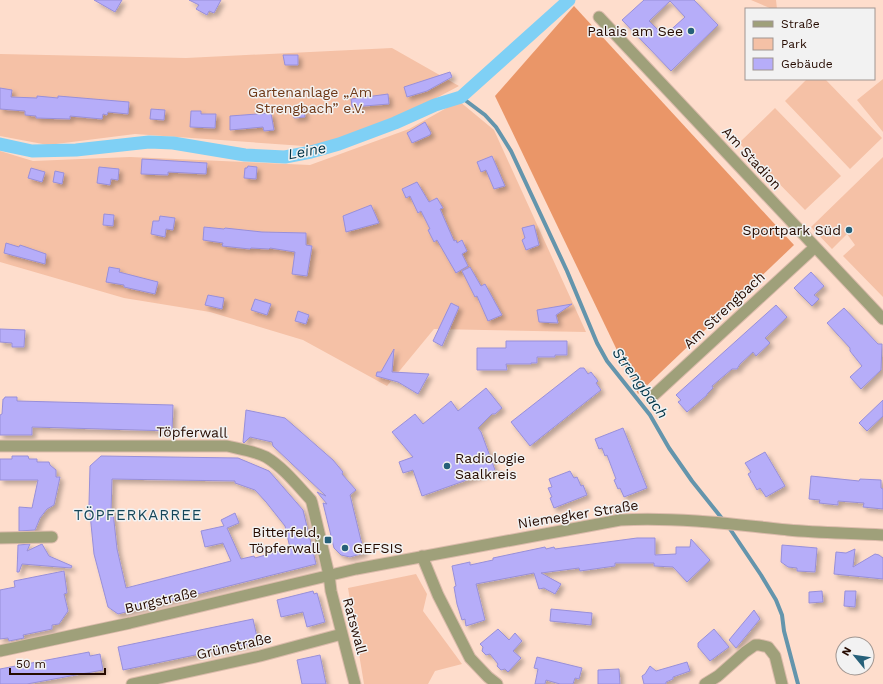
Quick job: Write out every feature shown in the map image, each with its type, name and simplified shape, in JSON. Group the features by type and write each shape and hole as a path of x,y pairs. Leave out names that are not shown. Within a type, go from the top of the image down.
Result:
{"street":[{"name":"Am Stadion","path":"599,17 883,319"},
{"name":"Am Strengbach","path":"654,395 815,248"},
{"name":"Töpferwall","path":"0,446 227,446 250,451 265,457 284,470 311,500 329,575"},
{"name":"Niemegker Straße","path":"329,575 422,556 620,520 651,518 746,525 789,530 883,535"},
{"path":"0,538 52,537"},
{"path":"422,556 438,595 470,658 488,677 497,684"},
{"name":"Ratswall","path":"329,575 330,588 355,684"},
{"name":"Burgstraße","path":"0,651 130,623 329,575"},
{"name":"Grünstraße","path":"132,684 260,656 342,634"},
{"path":"705,684 718,676 745,652 759,645 768,647 775,656 782,684"}],"green space":[{"path":"751,0 776,0 777,8 770,8"},
{"name":"Gartenanlage „Am Strengbach” e.V.","path":"392,48 459,86 406,114 318,147 135,134 48,145 0,136 0,54 186,58"},
{"path":"883,79 883,132 857,100"},
{"path":"806,80 826,80 882,138 850,169 785,101"},
{"path":"459,101 494,130 586,332 434,329 387,386 303,340 210,312 124,298 0,262 0,151 33,161 130,157 310,165 409,129"},
{"path":"775,108 841,176 805,210 739,143"},
{"name":"Sportpark Süd","path":"883,157 883,297 843,256 855,245 847,234 832,249 811,227"},
{"path":"416,574 427,594 423,611 462,664 435,671 428,684 364,684 348,588"}],"shaded area":[{"path":"574,6 794,245 638,394 495,96"}],"building":[{"path":"94,0 122,0 115,12"},
{"path":"189,0 221,0 214,13 209,11 207,15 196,9 199,5"},
{"name":"Palais am See","path":"644,0 694,0 718,25 671,71 622,20","holes":["670,1 685,17 664,36 649,21"]},
{"path":"283,55 298,55 298,65 285,65"},
{"path":"450,72 452,77 427,91 407,97 404,87"},
{"path":"0,88 12,90 11,97 37,98 37,96 58,98 58,96 129,102 128,114 108,112 107,115 103,114 102,119 70,116 70,119 36,118 36,116 25,115 25,111 0,109"},
{"path":"388,94 389,104 352,107 351,99"},
{"path":"303,105 305,117 294,118 292,107"},
{"path":"151,109 165,110 164,120 150,119"},
{"path":"191,111 201,111 201,114 216,114 215,128 190,127"},
{"path":"271,113 274,130 264,131 263,127 230,130 230,116"},
{"path":"425,122 431,133 430,135 412,143 407,133"},
{"path":"492,156 505,186 494,189 486,170 481,172 477,162"},
{"path":"142,159 207,163 206,174 168,172 168,175 141,174"},
{"path":"248,166 257,167 256,179 244,178 245,168"},
{"path":"99,167 119,169 118,180 111,179 110,185 97,183"},
{"path":"31,168 45,172 42,182 28,178"},
{"path":"55,171 64,173 62,184 53,182"},
{"path":"417,182 429,202 437,198 443,208 440,209 454,241 456,240 457,243 462,240 467,251 462,254 468,266 456,273 437,240 434,242 428,230 430,229 421,211 418,213 410,196 406,198 402,189"},
{"path":"371,205 379,223 346,232 343,216"},
{"path":"104,214 114,215 113,226 103,225"},
{"path":"160,216 175,218 173,230 166,229 165,237 151,234 153,221 159,221"},
{"path":"534,225 539,245 526,250 522,240 525,238 522,228"},
{"path":"204,227 262,232 306,233 306,245 312,246 307,276 292,274 295,252 270,248 250,249 222,246 223,243 203,240"},
{"path":"6,243 19,247 20,245 46,254 45,264 4,253"},
{"path":"109,267 120,269 119,272 158,282 155,294 124,287 124,285 106,282"},
{"path":"470,267 481,286 485,284 502,315 488,321 477,296 475,297 462,271"},
{"path":"811,272 824,286 814,295 819,299 812,306 794,288"},
{"path":"208,295 224,298 222,309 205,305"},
{"path":"255,299 271,304 267,315 251,310"},
{"path":"451,303 459,307 442,346 433,341"},
{"path":"572,304 556,315 558,323 539,322 537,310"},
{"path":"776,305 787,317 765,338 770,343 756,356 753,352 740,364 737,369 732,369 712,386 713,388 707,395 687,412 678,402 681,400 676,395"},
{"path":"844,308 878,344 882,344 881,370 861,389 850,377 862,366 850,351 850,348 827,323"},
{"path":"298,311 309,315 306,324 295,321"},
{"path":"0,329 25,330 24,347 12,347 12,343 0,342"},
{"path":"506,341 567,341 567,355 537,357 537,363 531,364 506,364 507,370 477,370 477,348 506,348"},
{"path":"394,349 392,372 429,374 418,394 398,382 376,376 377,372 381,372"},
{"path":"580,368 584,368 588,374 591,372 598,381 596,383 601,390 530,446 511,422"},
{"path":"486,388 502,408 495,414 492,414 478,428 481,432 495,470 422,496 413,470 403,473 399,462 413,457 392,432 415,414 423,424 451,401 458,411"},
{"path":"5,397 17,397 17,401 173,405 172,431 32,427 32,435 0,435 0,415 2,414 3,399"},
{"path":"883,400 883,416 867,431 859,423"},
{"path":"246,410 285,418 333,460 343,472 342,474 356,490 350,495 364,553 350,557 341,555 334,548 323,503 327,504 317,492 326,496 273,446 272,442 250,437 244,443 243,442"},
{"path":"623,428 647,488 624,497 614,480 616,479 607,455 605,456 602,448 599,449 595,439"},
{"path":"765,452 785,486 766,497 760,488 757,490 748,474 751,472 745,463"},
{"path":"12,456 28,456 29,459 37,459 37,462 49,462 50,465 56,470 56,477 60,477 54,505 47,509 40,518 35,530 19,531 19,507 32,508 38,480 0,480 0,459 12,459"},
{"path":"101,456 238,458 269,471 303,510 316,564 118,614 108,607 94,554 89,504 90,466","holes":["112,479 235,481 235,483 255,490 266,502 285,526 290,548 255,558 254,556 241,559 227,528 239,523 235,513 221,520 224,526 201,531 205,547 223,543 231,561 126,588 117,549 113,512 111,512"]},
{"path":"570,471 574,478 577,477 581,486 583,485 587,495 554,508 550,498 552,497 548,488 552,487 549,479"},
{"path":"811,476 859,481 860,479 881,480 881,488 883,489 883,509 863,507 864,503 838,501 838,505 819,503 820,500 809,499"},
{"path":"637,538 655,538 655,555 676,554 676,547 690,547 691,539 710,560 687,582 673,567 654,566 654,563 615,563 615,566 580,571 579,568 541,573 561,584 555,594 544,588 539,589 534,573 476,584 485,620 466,626 465,619 462,620 457,604 454,587 456,586 452,566 470,562 470,565 493,560 493,558 545,547 546,549 554,547 555,549"},
{"path":"30,544 27,551 42,544 49,556 72,566 71,568 22,564 19,572 17,572 18,545"},
{"path":"782,545 817,548 815,572 797,571 797,568 788,567 781,562"},
{"path":"855,549 853,567 875,554 883,558 883,579 834,574 836,552 846,553"},
{"path":"64,571 67,593 64,594 68,611 59,624 52,625 52,629 23,635 24,638 9,641 8,638 0,639 0,590 15,587 14,581"},
{"path":"313,591 314,594 317,593 325,622 307,627 303,612 281,617 277,600"},
{"path":"822,591 823,602 809,603 809,592"},
{"path":"845,591 856,591 855,607 844,606"},
{"path":"551,609 592,613 591,625 550,621"},
{"path":"754,610 760,619 736,648 729,640"},
{"path":"253,619 258,642 123,670 118,647"},
{"path":"498,629 509,640 515,633 522,641 513,651 521,658 508,672 505,669 501,670 490,654 486,655 482,651 483,647 480,644"},
{"path":"714,629 729,647 710,661 698,647 698,643"},
{"path":"89,652 90,656 100,654 103,670 27,684 0,684 0,669"},
{"path":"320,655 326,684 302,684 297,660"},
{"path":"537,657 582,668 579,679 575,678 573,684 560,684 546,680 545,684 535,684 538,669 534,668"},
{"path":"687,662 690,671 673,677 673,679 666,682 666,684 644,684 642,676 650,666 656,671"},
{"path":"619,669 620,684 598,684 598,670"}],"waterway":[{"name":"Leine","path":"0,144 32,151 76,150 149,142 173,143 245,155 285,157 311,152 339,144 395,123 435,105 461,97 569,0"},
{"name":"Strengbach","path":"461,97 485,115 496,127 511,151 567,271 597,343 607,361 650,415 669,448 692,481 724,521"},
{"name":"Strengbach","path":"728,526 776,600 782,615 784,631 798,684"}],"place":[{"name":"Palais am See","path":"691,31"},
{"name":"Sportpark Süd","path":"849,230"},
{"name":"Radiologie Saalkreis","path":"447,466"},
{"name":"Bitterfeld, Töpferwall","path":"328,540"},
{"name":"GEFSIS","path":"345,548"}],"district":[{"name":"TÖPFERKARREE","path":"138,515"}]}
